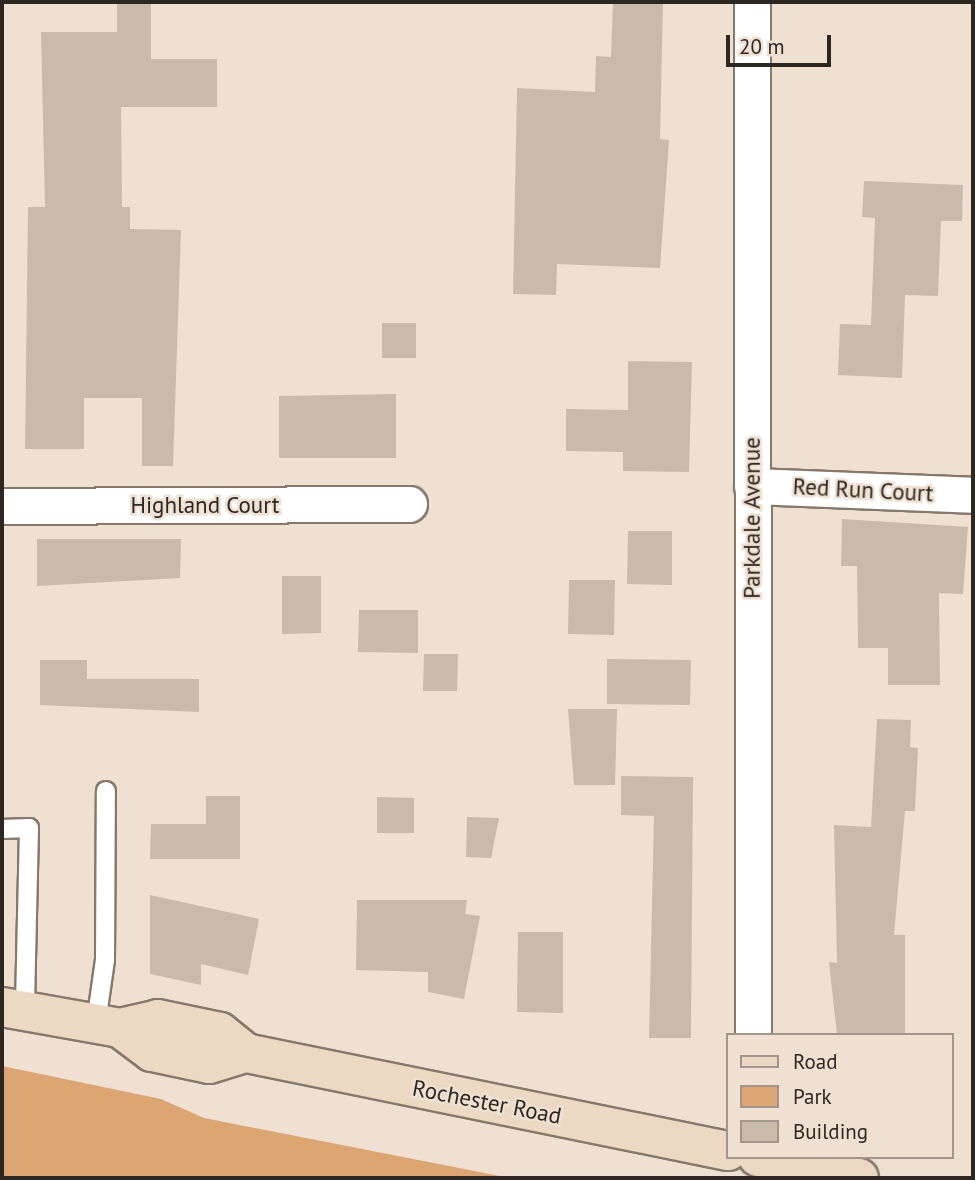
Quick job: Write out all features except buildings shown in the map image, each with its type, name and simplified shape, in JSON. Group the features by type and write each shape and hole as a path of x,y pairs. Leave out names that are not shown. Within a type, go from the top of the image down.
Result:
{"main road":[{"name":"Rochester Road","path":"13,1009 108,1026 152,1052 209,1064 246,1054 726,1151"},
{"path":"768,1159 859,1178"}],"street":[{"name":"Parkdale Avenue","path":"752,2 753,1033"},
{"name":"Red Run Court","path":"752,486 973,495"},
{"name":"Highland Court","path":"2,506 409,504"}],"lane":[{"path":"106,790 105,960 108,1026"},
{"path":"2,829 29,828 13,1009"}],"green space":[{"path":"2,1066 161,1099 204,1118 510,1178 2,1178"}]}
